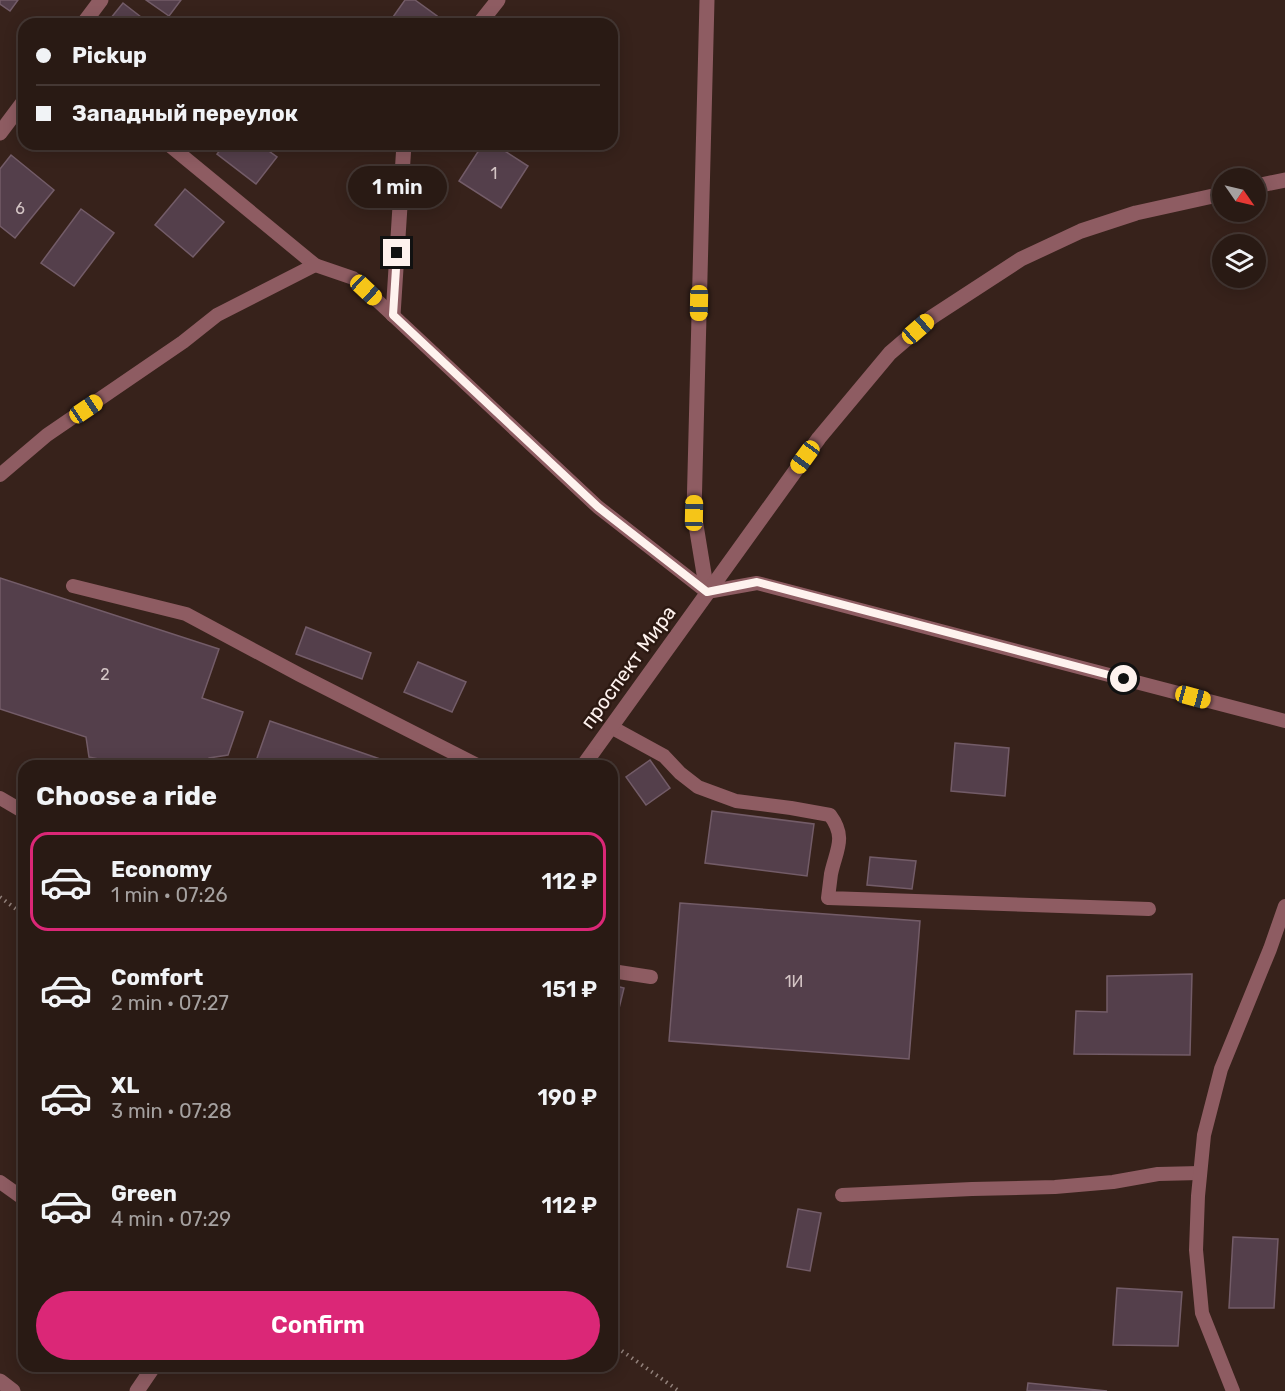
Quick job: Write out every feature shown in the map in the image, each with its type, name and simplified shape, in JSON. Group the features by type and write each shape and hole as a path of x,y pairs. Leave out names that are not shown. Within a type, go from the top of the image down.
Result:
{"street":[{"path":"88,18 101,0"},
{"path":"484,18 498,0"},
{"path":"707,0 694,513 707,592"},
{"path":"0,133 18,109"},
{"path":"393,315 404,150"},
{"path":"1266,184 1285,180"},
{"name":"проспект Мира","path":"587,760 819,438 890,353 932,317 1021,259 1081,231 1136,213 1212,196"},
{"path":"137,1391 150,1372"},
{"path":"0,1381 13,1391"}],"lane":[{"path":"175,150 315,264 353,278 598,507 707,592 757,582 1285,721"},
{"path":"0,475 47,435 183,342 217,315 315,264"},
{"path":"74,586 186,614 467,760"},
{"path":"610,727 664,756 698,787 736,801 791,807 830,815 838,826 839,845 831,873 828,898 1149,909"},
{"path":"0,798 18,808"},
{"path":"1233,1391 1202,1313 1196,1250 1204,1135 1221,1070 1285,906"},
{"path":"618,972 651,977"},
{"path":"842,1195 1055,1187 1113,1182 1158,1174 1200,1173"},
{"path":"0,1182 18,1195"}],"path":[{"path":"0,897 18,910"},
{"path":"618,1348 679,1391"}],"building":[{"path":"0,0 18,0 10,11 0,4"},
{"path":"146,0 181,0 169,16"},
{"path":"405,0 415,0 437,16 436,18 392,18"},
{"path":"123,3 142,18 111,18"},
{"path":"220,150 267,150 277,157 256,184 217,154"},
{"path":"479,150 503,150 528,166 501,208 459,181"},
{"path":"11,155 54,190 15,238 0,226 0,169"},
{"path":"185,189 224,222 193,257 155,225"},
{"path":"81,209 114,233 74,286 41,263"},
{"path":"0,578 219,649 202,698 243,712 228,755 209,758 208,760 103,760 89,757 86,737 0,709"},
{"path":"306,627 371,653 362,679 296,654"},
{"path":"418,662 466,682 452,712 404,692"},
{"path":"270,721 383,760 256,760"},
{"path":"955,743 1009,748 1005,796 951,791"},
{"path":"650,760 670,788 646,805 626,777"},
{"path":"712,811 814,824 807,876 705,863"},
{"path":"870,857 916,861 912,889 867,885"},
{"path":"680,903 920,921 909,1059 669,1041"},
{"path":"1192,974 1190,1055 1074,1054 1076,1011 1107,1012 1107,976"},
{"path":"618,986 624,988 618,1012"},
{"path":"798,1209 821,1213 810,1271 787,1267"},
{"path":"1233,1237 1278,1239 1274,1308 1229,1308"},
{"path":"1117,1288 1182,1292 1178,1346 1113,1345"},
{"path":"1028,1383 1107,1391 1027,1391"}],"route":[{"path":"397,253 393,315 598,507 707,592 757,582 1124,679"}]}
